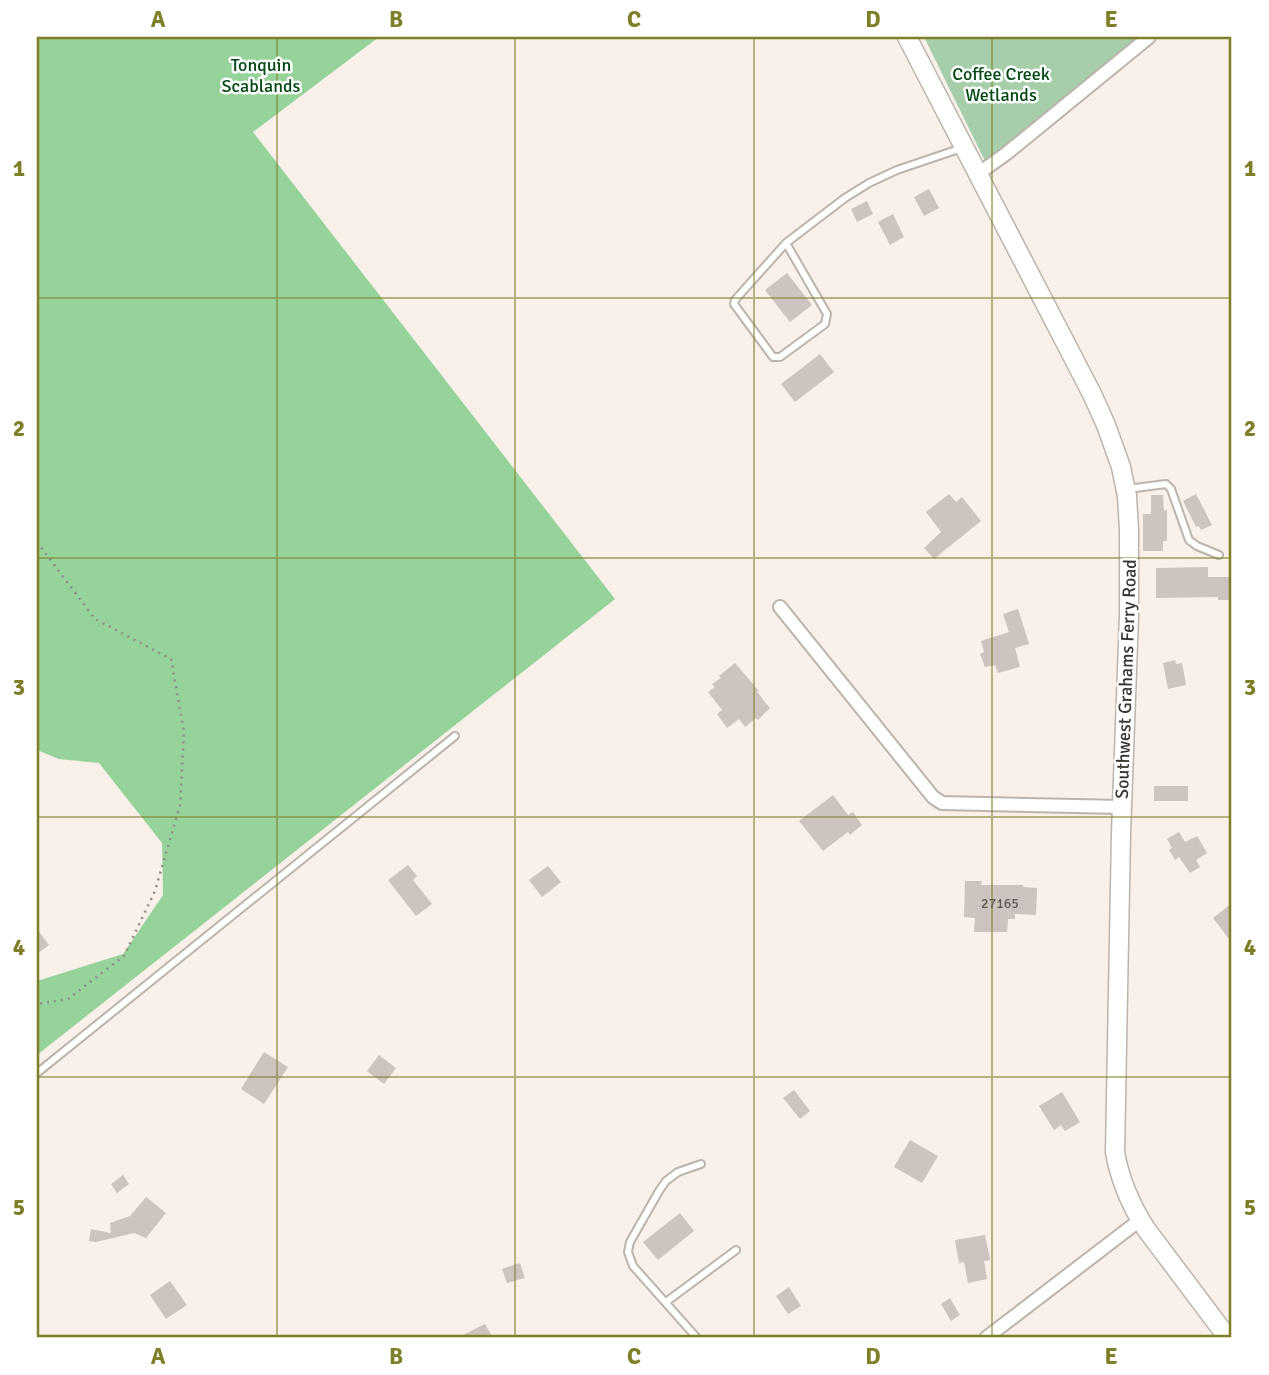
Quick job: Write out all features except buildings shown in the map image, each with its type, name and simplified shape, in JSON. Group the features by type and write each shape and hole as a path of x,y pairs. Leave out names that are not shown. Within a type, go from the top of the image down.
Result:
{"main road":[{"name":"Southwest Grahams Ferry Road","path":"907,37 1092,394 1113,441 1125,489 1130,566 1115,1152 1122,1185 1140,1220 1227,1338"}],"street":[{"path":"978,174 1149,37"},
{"path":"780,607 933,797 942,803 1122,807"},
{"path":"991,1337 1140,1220"}],"lane":[{"path":"786,243 827,317 825,324 780,358 776,358 734,304 735,300 786,243 845,198 897,170 964,147"},
{"path":"1125,489 1166,484 1171,489 1189,540 1196,546 1220,555"},
{"path":"37,1073 455,736"},
{"path":"697,1338 633,1266 628,1252 630,1242 666,1181 678,1171 701,1164"},
{"path":"666,1302 736,1250"}],"path":[{"path":"37,542 95,619 171,659 184,732 180,804 155,891 124,956 68,999 37,1004"}],"green space":[{"name":"Tonquin Scablands","path":"37,37 379,37 253,132 615,599 37,1055 37,981 123,954 163,895 162,843 99,763 59,759 37,750"},
{"name":"Coffee Creek Wetlands","path":"924,37 1141,37 985,161"}]}
